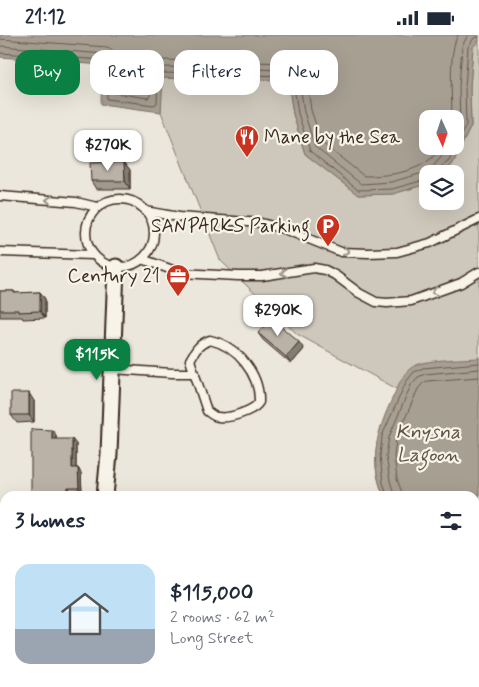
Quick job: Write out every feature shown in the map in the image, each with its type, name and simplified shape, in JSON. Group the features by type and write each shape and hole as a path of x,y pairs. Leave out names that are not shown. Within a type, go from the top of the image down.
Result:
{"street":[{"path":"105,491 109,454 116,267"}],"lane":[{"path":"0,196 76,202 97,207"},
{"path":"127,200 137,204 145,211 151,220 154,230 153,241 149,251 142,259 125,267 116,267 100,261 93,255 85,236 86,225 90,215 97,207 112,201 127,200"},
{"path":"145,211 179,217 261,223 284,229 341,252 368,253 397,252 430,243 479,219"},
{"path":"0,252 93,255"},
{"path":"142,259 181,273 262,276 320,269 335,275 359,293 376,302 387,303 411,301 461,283 479,272"},
{"path":"210,340 217,341 243,360 249,368 260,395 259,402 252,410 222,417 212,416 204,405 195,373 190,360 196,347 210,340"},
{"path":"112,369 195,373"}],"shaded area":[{"path":"479,40 479,491 382,491 376,468 377,442 385,416 397,389 297,334 220,260 161,112 164,78 174,78 174,95 260,95 260,80 270,81 270,95 290,95 293,114 305,154 358,195 393,194 419,186 419,210 464,210 464,165 452,165 457,155 464,155 464,140 471,126 470,87 473,47"}],"water":[{"path":"0,35 479,35 479,40 473,47 470,87 471,126 464,140 464,110 419,110 419,155 457,155 452,165 419,165 419,186 393,194 358,195 305,154 293,114 290,95 338,95 338,50 270,50 270,81 260,80 260,50 174,50 174,78 164,78 164,50 90,50 90,64 80,63 80,50 15,50 15,58 0,57"},
{"path":"101,95 162,95 161,112 101,104"},
{"name":"Knysna Lagoon","path":"479,358 479,491 382,491 376,470 376,446 387,410 401,381 405,374 416,365 454,359"}],"building":[{"path":"124,162 125,181 91,181 90,163"},
{"path":"0,291 14,291 14,293 40,292 40,311 18,312 18,310 0,310"},
{"path":"271,318 299,342 286,357 258,333"},
{"path":"11,393 29,393 29,415 11,415"},
{"path":"31,429 52,430 52,439 72,439 72,468 78,468 79,488 68,488 68,491 31,491"}],"place":[{"name":"Mane by the Sea","path":"247,158"},
{"name":"SANPARKS Parking","path":"328,247"},
{"name":"Century 21","path":"178,297"}]}
